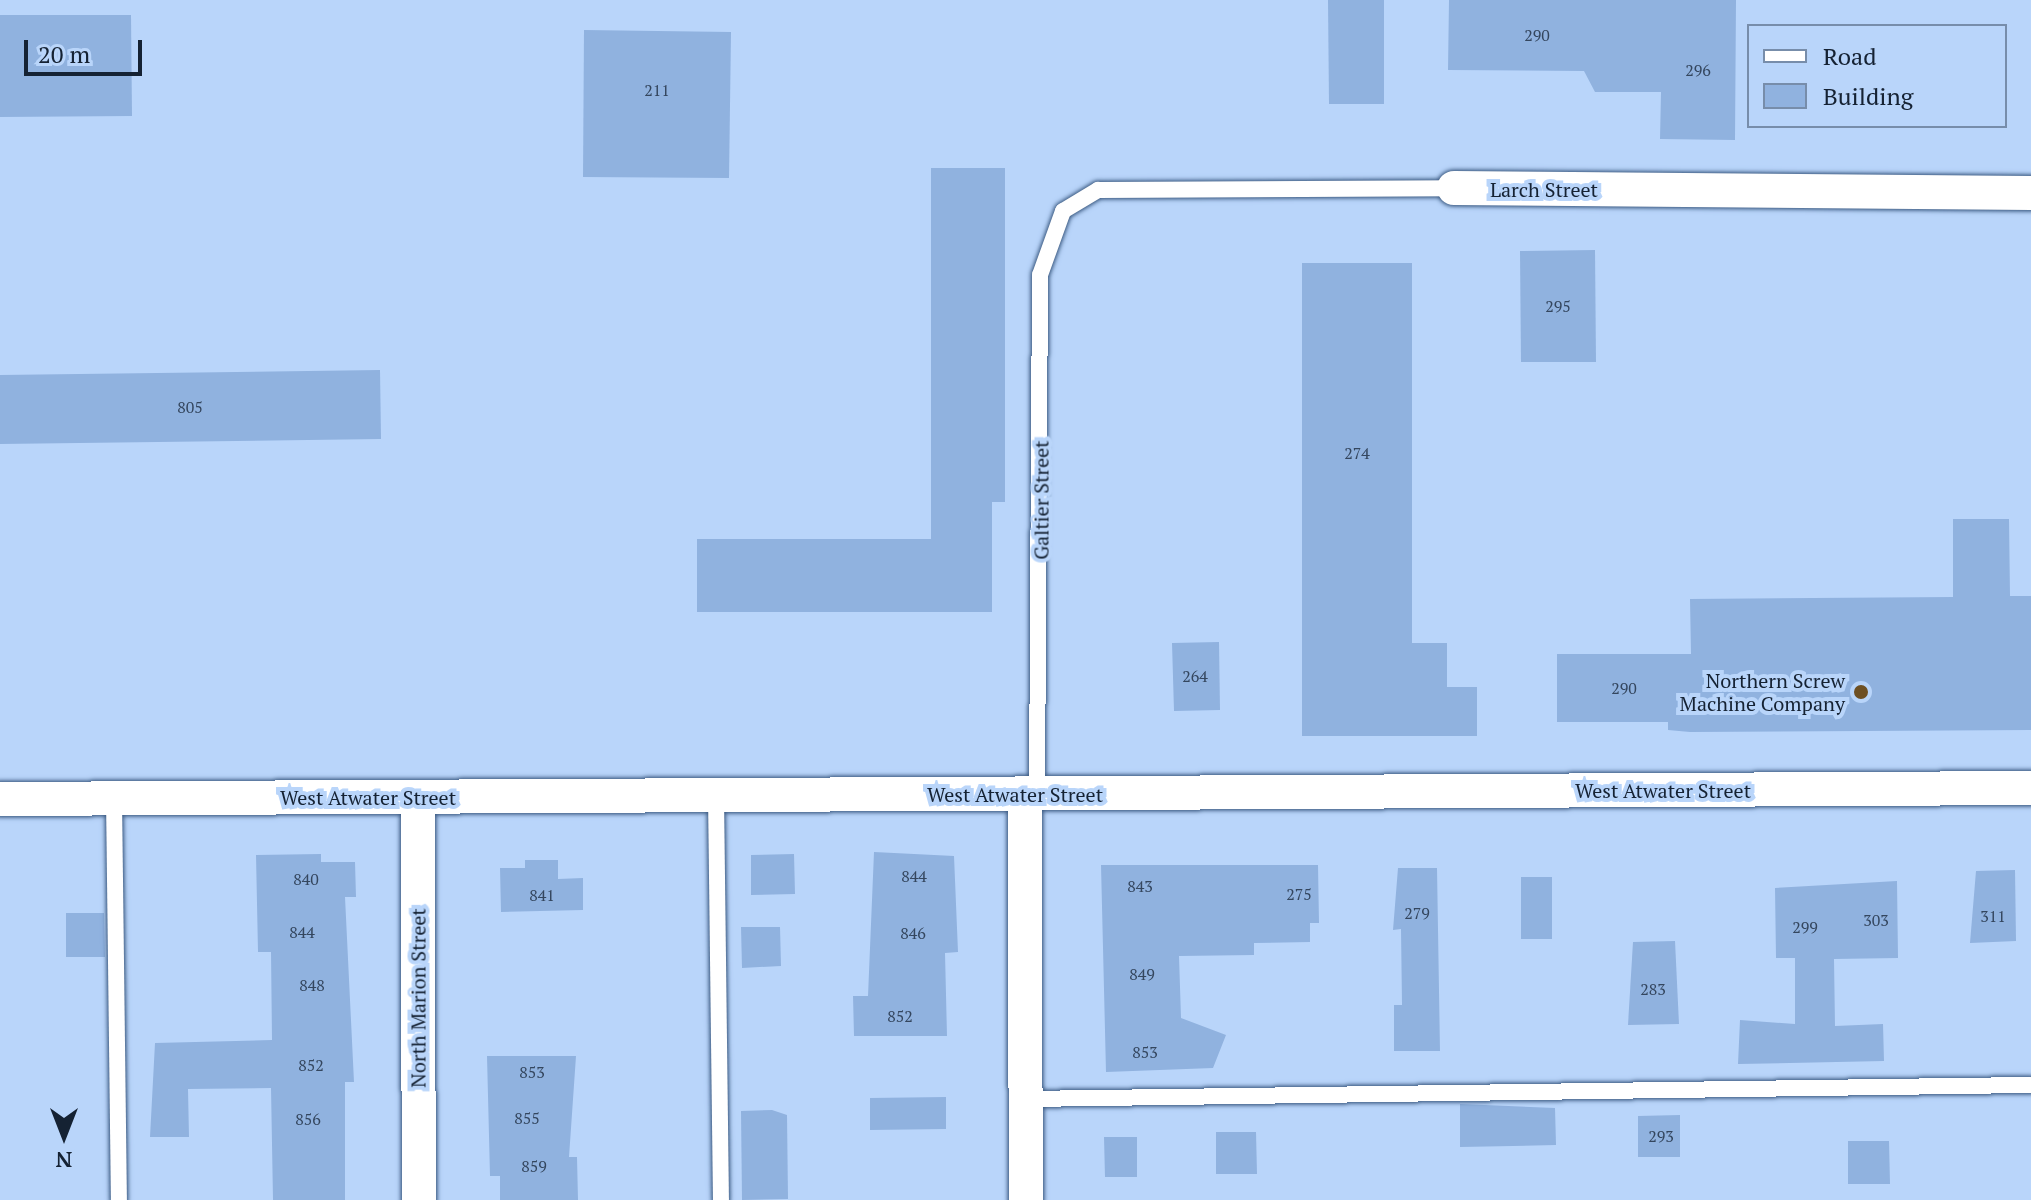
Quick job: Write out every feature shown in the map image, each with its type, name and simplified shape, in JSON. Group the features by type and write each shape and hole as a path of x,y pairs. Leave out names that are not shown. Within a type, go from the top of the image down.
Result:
{"street":[{"name":"Larch Street","path":"1454,188 2031,193"},
{"name":"West Atwater Street","path":"0,799 2031,788"},
{"name":"Galtier Street","path":"1026,1200 1031,794"},
{"name":"North Marion Street","path":"418,797 419,1200"}],"lane":[{"name":"Larch Street","path":"1063,211 1098,190 1454,188"},
{"name":"Galtier Street","path":"1031,794 1040,275 1063,211"},
{"path":"716,795 721,1200"},
{"path":"114,798 119,1200"},
{"path":"1025,1099 2031,1085"}],"building":[{"path":"1328,0 1384,0 1384,104 1329,104"},
{"path":"1449,0 1736,0 1735,140 1660,139 1661,92 1595,92 1584,71 1448,70"},
{"path":"0,15 131,15 132,116 0,117"},
{"path":"584,30 731,32 729,178 583,177"},
{"path":"931,168 1005,168 1005,502 992,502 992,612 697,612 697,539 931,539"},
{"path":"1595,250 1596,362 1521,362 1520,251"},
{"path":"1302,263 1412,263 1412,643 1447,643 1447,687 1477,687 1477,736 1302,736"},
{"path":"380,370 381,439 0,444 0,375"},
{"name":"Northern Screw Machine Company","path":"1953,519 2009,519 2010,596 2031,596 2031,730 1690,732 1668,730 1668,722 1557,722 1557,654 1691,654 1690,599 1953,597"},
{"path":"1219,642 1220,710 1174,711 1172,643"},
{"path":"874,852 954,856 958,952 945,953 947,1036 854,1036 853,996 868,996"},
{"path":"321,854 321,862 355,862 356,897 345,897 354,1082 345,1082 345,1200 273,1200 271,1088 188,1089 189,1137 150,1137 155,1043 272,1040 271,952 258,952 256,855"},
{"path":"794,854 795,894 751,895 751,855"},
{"path":"525,860 558,860 558,879 583,878 583,910 501,912 500,868 525,868"},
{"path":"1101,865 1318,865 1319,923 1310,923 1310,942 1254,943 1254,955 1179,956 1181,1018 1226,1035 1213,1068 1106,1072"},
{"path":"1398,868 1437,868 1440,1051 1394,1051 1394,1005 1402,1005 1401,929 1393,930"},
{"path":"2015,870 2016,941 1970,943 1976,871"},
{"path":"1521,877 1552,877 1552,939 1521,939"},
{"path":"1897,881 1898,958 1834,959 1835,1026 1883,1024 1884,1061 1738,1064 1740,1020 1795,1024 1795,958 1776,958 1775,888"},
{"path":"66,913 104,913 105,957 66,957"},
{"path":"741,927 780,927 781,966 742,968"},
{"path":"1675,941 1679,1024 1628,1025 1633,942"},
{"path":"487,1056 576,1056 569,1157 577,1157 578,1200 500,1200 500,1176 490,1176"},
{"path":"946,1097 946,1129 870,1130 870,1098"},
{"path":"1460,1104 1555,1108 1556,1145 1460,1147"},
{"path":"772,1110 787,1115 788,1199 742,1200 741,1111"},
{"path":"1680,1115 1680,1157 1638,1157 1638,1116"},
{"path":"1216,1132 1256,1132 1257,1174 1216,1174"},
{"path":"1104,1137 1137,1137 1137,1177 1105,1177"},
{"path":"1848,1141 1889,1141 1890,1184 1848,1184"}],"place":[{"name":"Northern Screw Machine Company","path":"1861,692"}]}
